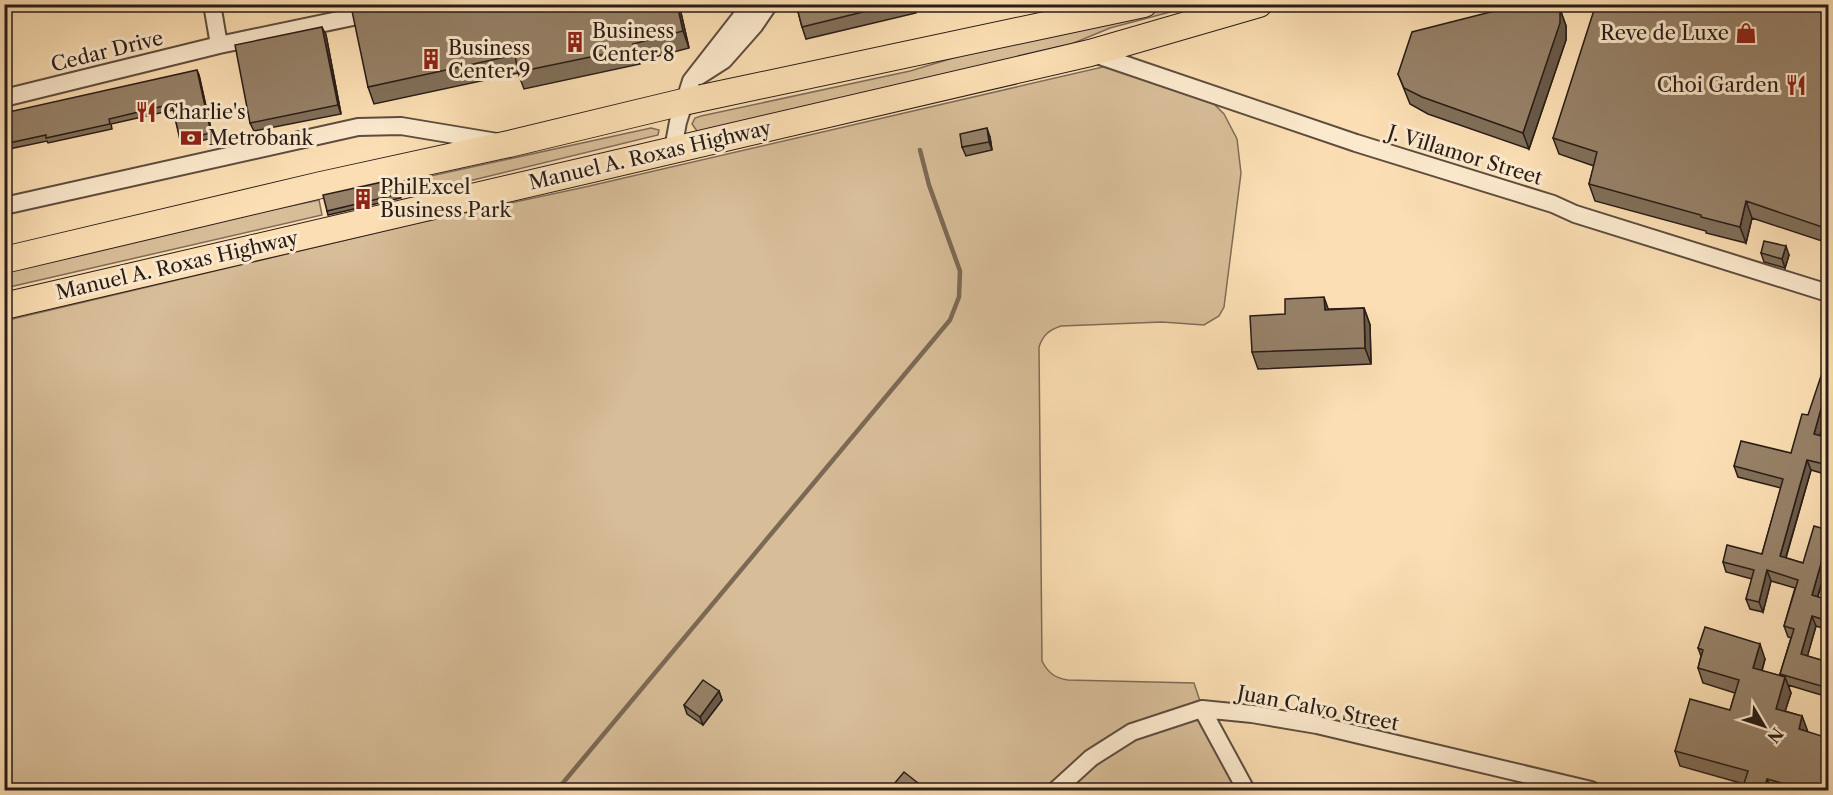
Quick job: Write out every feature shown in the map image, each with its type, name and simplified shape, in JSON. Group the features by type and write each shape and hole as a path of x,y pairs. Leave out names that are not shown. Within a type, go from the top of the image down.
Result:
{"main road":[{"path":"1063,22 1114,4"},
{"path":"4,260 321,185 509,144 687,92 1063,22 1144,4"},
{"name":"Manuel A. Roxas Highway","path":"4,306 1090,53 1259,4"}],"street":[{"path":"212,4 219,45"},
{"name":"Cedar Drive","path":"4,98 219,45 415,4"},
{"path":"673,149 687,92 751,4"},
{"path":"687,92 724,60 754,26 769,4"},
{"name":"J. Villamor Street","path":"1090,53 1356,143 1545,201 1575,214 1828,293"},
{"path":"4,207 358,127 401,126 509,144"},
{"path":"1202,709 1246,790"},
{"name":"Juan Calvo Street","path":"1056,790 1091,758 1132,732 1202,709 1252,714 1317,725 1590,790"}],"shaded area":[{"path":"1178,7 1178,10 1110,28 1069,45 701,132 697,131 692,124 695,118 701,116 910,71 973,52"},
{"path":"1107,66 1211,101 1224,114 1237,139 1241,173 1224,307 1219,316 1204,325 1162,322 1061,326 1053,329 1042,339 1039,347 1042,661 1052,674 1068,680 1194,683 1216,750 1237,790 5,790 4,321 413,224 585,187"},
{"path":"651,128 659,130 658,135 407,196 403,182"},
{"path":"319,200 322,215 5,288 5,271 98,247"}],"building":[{"path":"380,4 484,4 485,8 501,4 677,4 683,31 633,44 634,48 518,72 515,55 368,87 352,11"},
{"path":"796,4 895,4 802,27"},
{"path":"1522,4 1557,4 1560,9 1560,23 1523,133 1422,97 1404,88 1398,74 1412,32"},
{"path":"1598,4 1784,4 1828,12 1828,229 1746,201 1740,227 1589,184 1597,152 1553,138 1595,7"},
{"path":"322,27 338,105 250,123 235,45"},
{"path":"197,70 211,133 180,140 172,104 109,119 110,124 46,138 46,135 4,144 4,113"},
{"path":"987,128 989,142 962,147 960,134"},
{"path":"396,179 399,194 327,211 323,195"},
{"path":"1764,241 1786,246 1782,259 1761,253"},
{"path":"1324,297 1325,310 1364,308 1365,348 1252,352 1250,316 1285,314 1285,299"},
{"path":"1822,373 1828,376 1828,400 1824,398 1814,434 1828,438 1828,448 1824,464 1807,460 1780,556 1803,563 1814,526 1828,530 1828,539 1812,595 1828,600 1828,621 1812,616 1801,654 1828,662 1828,688 1780,674 1794,629 1784,626 1798,580 1767,570 1759,602 1746,599 1754,570 1723,562 1727,545 1762,554 1783,479 1734,466 1741,441 1791,453 1802,414 1808,415"},
{"path":"1705,627 1760,644 1753,668 1785,677 1776,709 1802,716 1799,729 1828,738 1828,790 1808,790 1767,779 1764,790 1742,790 1748,771 1675,751 1690,699 1730,710 1739,680 1698,668 1703,650 1698,648"},
{"path":"703,680 719,691 700,717 684,705"},
{"path":"904,772 918,783 912,790 889,790"}],"waterway":[{"path":"945,4 950,10"},
{"path":"557,790 950,320 959,297 960,271 929,185 920,150"}],"place":[{"name":"Reve de Luxe","path":"1746,33"},
{"name":"Business Center 8","path":"575,42"},
{"name":"Business Center 9","path":"431,59"},
{"name":"Choi Garden","path":"1796,85"},
{"name":"Charlie's","path":"146,112"},
{"name":"Metrobank","path":"191,138"},
{"name":"PhilExcel Business Park","path":"363,199"}]}
